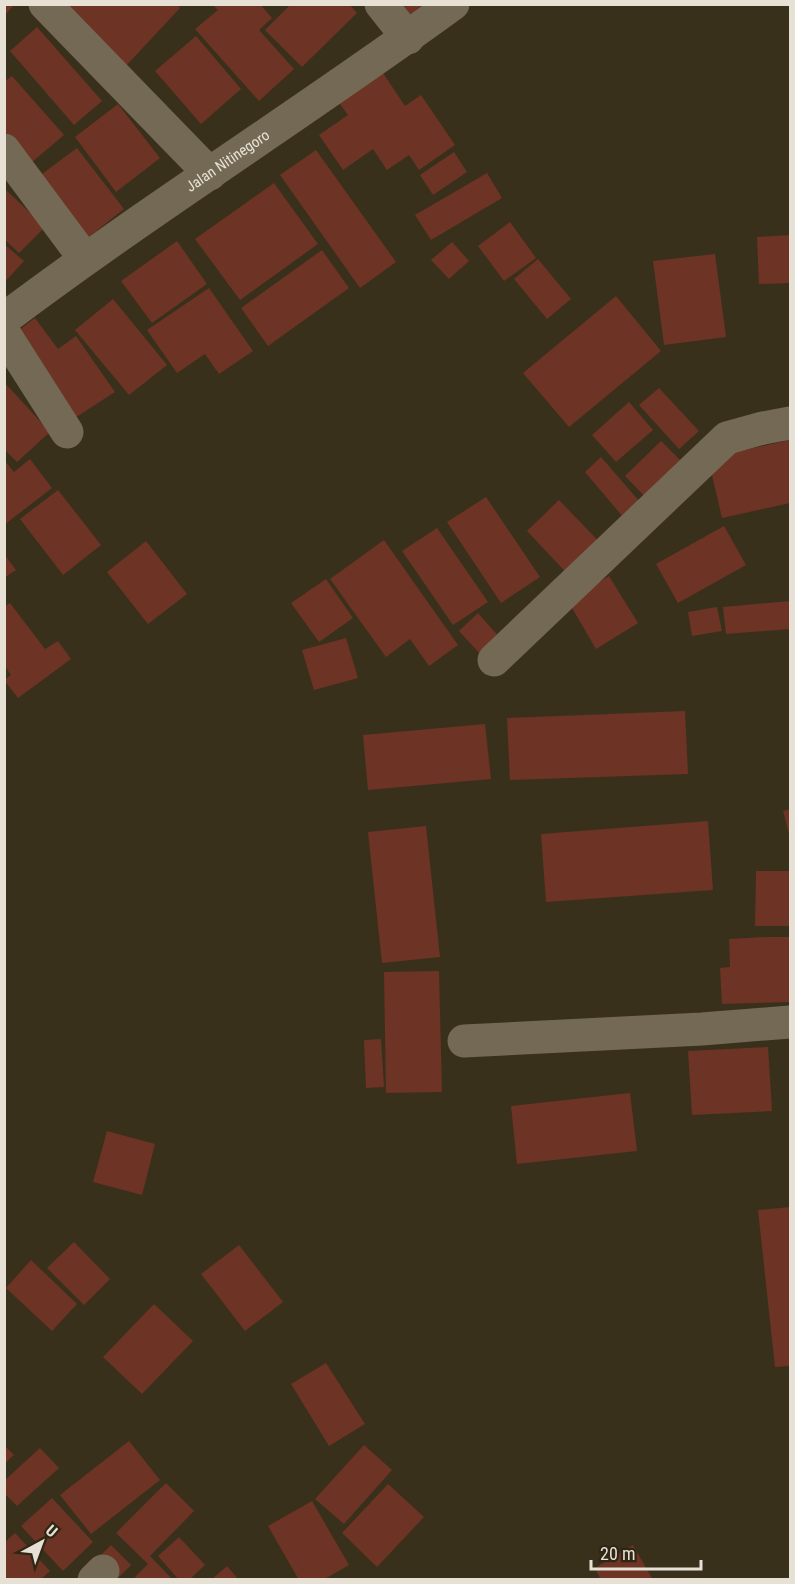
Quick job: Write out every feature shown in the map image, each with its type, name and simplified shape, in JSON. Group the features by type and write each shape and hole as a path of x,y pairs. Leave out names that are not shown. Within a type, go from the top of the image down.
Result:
{"street":[{"path":"45,4 210,174"},
{"path":"381,4 408,38"},
{"name":"Jalan Nitinegoro","path":"4,320 85,259 408,38 453,4"},
{"path":"4,150 85,259"},
{"path":"4,333 67,432"},
{"path":"494,660 727,438 790,423"},
{"path":"465,1041 702,1029 790,1022"}],"building":[{"path":"4,4 15,4 4,16"},
{"path":"61,4 177,4 180,8 124,68"},
{"path":"212,4 260,4 272,18 259,30 294,69 259,101 195,29 218,10"},
{"path":"291,4 349,4 357,13 302,67 265,30"},
{"path":"392,4 424,4 406,20"},
{"path":"37,27 102,101 74,125 10,51"},
{"path":"196,36 241,89 201,124 155,71"},
{"path":"381,70 405,106 421,95 455,145 419,170 409,155 387,170 373,149 343,170 319,135 348,115 337,100"},
{"path":"12,76 64,135 31,163 4,133 4,82"},
{"path":"118,104 160,158 116,192 75,137"},
{"path":"77,148 124,209 86,239 38,177"},
{"path":"316,150 396,262 360,288 280,175"},
{"path":"454,152 467,172 433,195 420,175"},
{"path":"487,173 502,198 431,240 415,215"},
{"path":"274,183 318,244 240,300 195,239"},
{"path":"4,188 45,227 19,253 4,239"},
{"path":"510,222 536,258 504,281 478,246"},
{"path":"790,235 790,283 759,284 757,237"},
{"path":"177,241 207,284 152,323 121,281"},
{"path":"452,242 469,261 449,279 431,260"},
{"path":"4,244 24,261 4,283"},
{"path":"322,250 349,288 268,346 241,308"},
{"path":"715,254 726,337 664,345 653,261"},
{"path":"538,259 571,299 547,319 514,279"},
{"path":"209,288 253,351 219,374 205,354 177,373 147,330"},
{"path":"616,296 661,351 569,427 523,373"},
{"path":"113,299 167,365 129,395 75,330"},
{"path":"35,318 58,349 76,336 115,392 67,423 10,337"},
{"path":"4,382 50,432 17,462 4,449"},
{"path":"659,388 699,431 679,449 639,405"},
{"path":"629,402 653,430 616,462 592,435"},
{"path":"790,440 790,503 722,518 708,458"},
{"path":"661,441 690,470 653,505 625,476"},
{"path":"601,457 640,502 623,517 585,472"},
{"path":"30,459 52,488 4,525 4,460 14,472"},
{"path":"58,490 101,545 63,575 20,519"},
{"path":"486,497 540,577 501,603 447,522"},
{"path":"559,500 609,552 576,583 527,531"},
{"path":"724,526 746,565 678,603 656,564"},
{"path":"437,528 488,602 453,625 402,551"},
{"path":"384,540 458,645 429,666 410,639 386,657 330,579"},
{"path":"146,541 187,594 148,624 107,572"},
{"path":"4,554 16,570 4,578"},
{"path":"609,576 638,623 596,649 568,601"},
{"path":"326,579 353,618 319,642 291,603"},
{"path":"790,601 790,629 726,634 723,607"},
{"path":"10,603 45,649 58,641 71,659 18,698 4,680 11,675 4,665 4,607"},
{"path":"717,607 722,631 692,636 688,612"},
{"path":"478,613 501,639 482,656 459,631"},
{"path":"346,638 358,678 314,690 302,650"},
{"path":"685,711 688,774 510,780 507,718"},
{"path":"485,724 491,779 368,790 363,735"},
{"path":"790,809 790,838 783,811"},
{"path":"708,821 713,890 546,902 541,834"},
{"path":"426,826 440,957 382,963 368,832"},
{"path":"756,871 790,871 790,926 755,926"},
{"path":"790,937 790,1002 722,1004 720,968 730,967 729,939"},
{"path":"439,971 442,1092 386,1093 384,972"},
{"path":"381,1039 384,1087 366,1088 364,1040"},
{"path":"768,1047 772,1111 692,1115 688,1051"},
{"path":"630,1093 637,1151 517,1164 511,1106"},
{"path":"107,1131 155,1144 142,1195 93,1182"},
{"path":"790,1207 790,1366 775,1367 758,1210"},
{"path":"74,1242 110,1279 84,1305 47,1268"},
{"path":"239,1245 283,1302 245,1331 201,1274"},
{"path":"31,1260 77,1304 52,1331 6,1288"},
{"path":"154,1304 193,1341 142,1394 103,1357"},
{"path":"326,1363 365,1424 329,1446 291,1384"},
{"path":"129,1441 160,1480 91,1534 60,1495"},
{"path":"4,1445 14,1455 4,1464"},
{"path":"364,1445 392,1470 344,1524 315,1499"},
{"path":"40,1448 59,1468 17,1506 4,1493 4,1481"},
{"path":"166,1483 194,1511 150,1556 173,1580 138,1580 135,1577 148,1564 116,1533"},
{"path":"388,1484 424,1517 377,1567 342,1533"},
{"path":"52,1498 93,1542 63,1571 21,1526"},
{"path":"312,1501 349,1565 323,1580 299,1580 268,1526"},
{"path":"15,1533 50,1571 40,1580 8,1580 4,1576 4,1543"},
{"path":"179,1537 205,1565 189,1580 179,1580 158,1556"},
{"path":"111,1545 131,1565 119,1577 100,1556"},
{"path":"633,1545 653,1580 601,1580 595,1568"},
{"path":"227,1566 239,1580 211,1580"}]}
